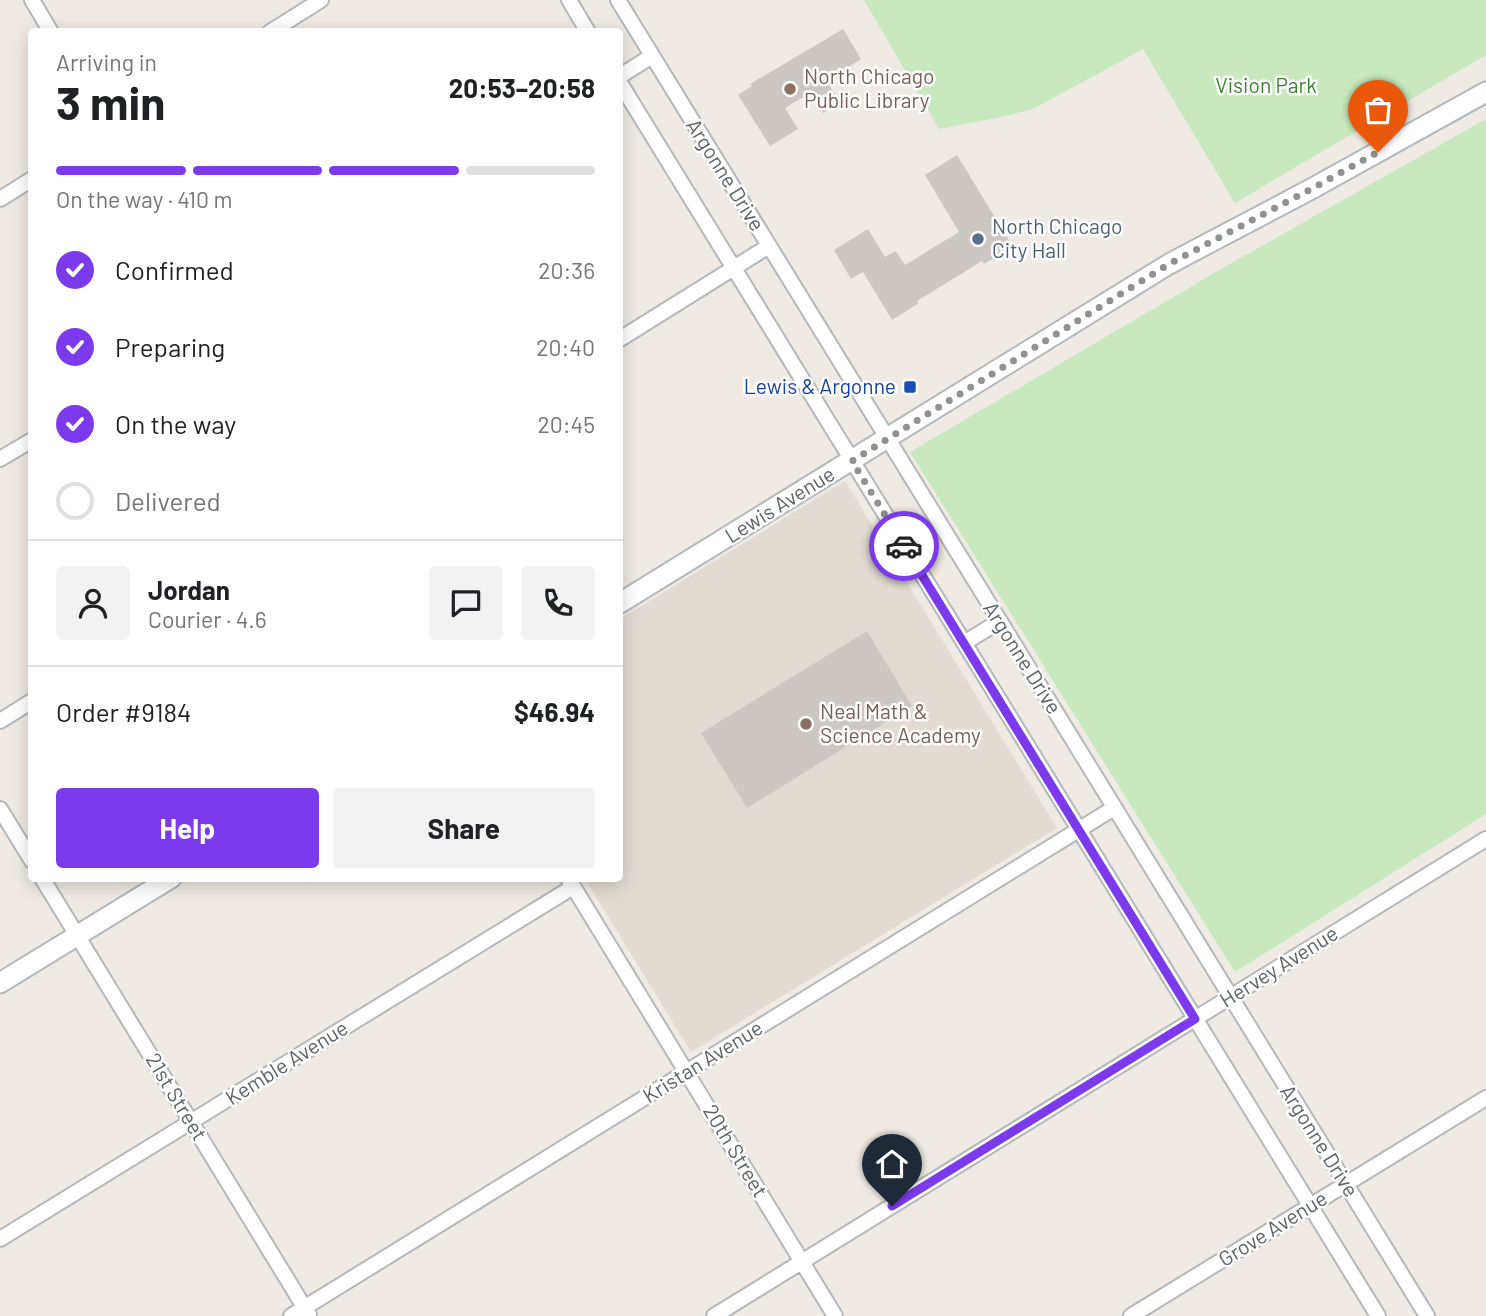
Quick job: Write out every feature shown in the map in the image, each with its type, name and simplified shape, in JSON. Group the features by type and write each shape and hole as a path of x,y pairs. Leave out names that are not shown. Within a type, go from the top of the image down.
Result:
{"main road":[{"name":"Lewis Avenue","path":"623,601 1169,264 1486,92"},
{"path":"0,983 165,882"}],"street":[{"path":"32,0 49,28"},
{"path":"276,28 321,0"},
{"path":"569,0 586,28"},
{"name":"Argonne Drive","path":"618,0 1427,1316"},
{"path":"623,74 652,56"},
{"name":"Argonne Drive","path":"623,88 1378,1316"},
{"path":"0,199 28,182"},
{"path":"623,337 769,246"},
{"path":"0,459 28,442"},
{"path":"964,643 1000,621"},
{"path":"0,721 28,704"},
{"name":"Kristan Avenue","path":"291,1316 307,1312 686,1072 1114,808"},
{"path":"0,809 28,854"},
{"name":"Hervey Avenue","path":"714,1316 1486,838"},
{"name":"21st Street","path":"44,882 307,1312"},
{"name":"20th Street","path":"571,883 835,1316"},
{"name":"Kemble Avenue","path":"0,1239 571,883"},
{"name":"Grove Avenue","path":"1131,1316 1486,1098"}],"shaded area":[{"name":"Neal Math & Science Academy","path":"845,481 1057,828 691,1052 587,882 623,882 623,617"}],"green space":[{"name":"Vision Park","path":"864,0 1486,0 1486,55 1235,203 1143,49 1035,108 939,129"},
{"path":"1486,119 1486,814 1235,972 910,452 1221,269"}],"building":[{"name":"North Chicago Public Library","path":"843,29 861,59 827,81 840,103 823,113 810,93 785,108 798,129 770,146 738,95 752,86 750,84"},
{"name":"North Chicago City Hall","path":"957,155 1013,247 984,264 982,261 917,301 919,303 892,320 863,272 851,279 834,250 868,229 885,257 896,251 905,265 959,232 925,175"},
{"path":"867,631 912,706 747,808 701,733"}],"way so far":[{"path":"904,546 852,461 1169,264 1378,152"}],"place":[{"name":"North Chicago Public Library","path":"790,89"},
{"name":"North Chicago City Hall","path":"978,239"},
{"name":"Lewis & Argonne","path":"910,387"},
{"name":"Neal Math & Science Academy","path":"806,724"}],"route":[{"path":"892,1206 1195,1019 904,546"}]}
